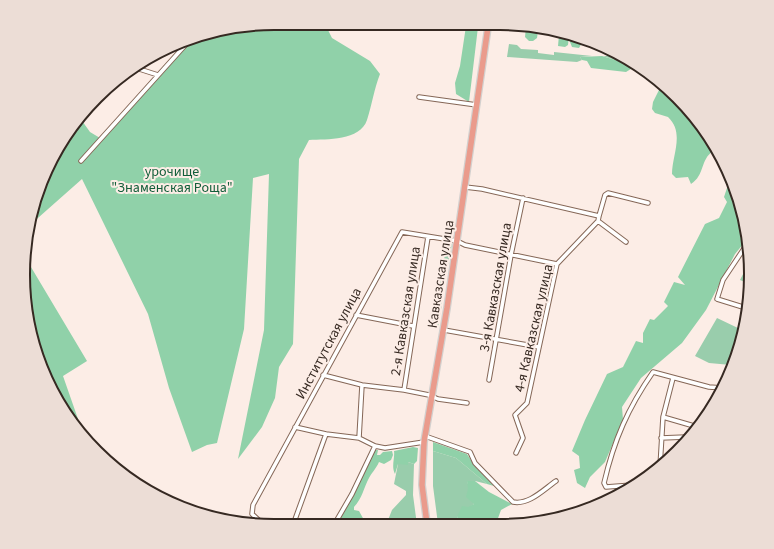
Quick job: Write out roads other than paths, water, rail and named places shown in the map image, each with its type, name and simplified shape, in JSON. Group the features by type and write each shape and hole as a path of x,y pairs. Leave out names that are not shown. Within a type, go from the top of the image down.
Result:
{"main road":[{"name":"Кавказская улица","path":"426,519 422,485 425,439 444,330 488,30"}],"street":[{"path":"81,160 182,49"},
{"path":"141,70 158,75"},
{"path":"419,97 477,105"},
{"path":"465,187 523,198 599,216"},
{"path":"626,242 598,221 606,194 609,193 648,202"},
{"name":"3-я Кавказская улица","path":"489,380 511,255 523,198"},
{"name":"4-я Кавказская улица","path":"516,452 523,438 515,415 527,403 557,264 598,221"},
{"name":"Институтская улица","path":"256,518 252,514 253,505 402,232 457,241 465,245 557,264"},
{"name":"2-я Кавказская улица","path":"404,390 428,237"},
{"path":"742,251 724,280 717,299 742,307"},
{"path":"356,315 413,326"},
{"path":"444,330 539,347"},
{"path":"621,486 606,487 604,483 614,446 625,416 653,372 673,378 717,387"},
{"path":"323,375 362,385 404,390 438,399 467,403"},
{"path":"660,459 663,417 673,378"},
{"path":"359,438 362,385"},
{"path":"663,417 691,425"},
{"path":"295,427 326,434 359,438 375,446 385,448 425,439 470,452 478,467 513,502 521,504 527,502 556,481"},
{"path":"295,519 326,434"},
{"path":"661,438 682,437"},
{"path":"337,519 352,494 375,446"}],"park label":[{"name":"урочище \"Знаменская Роща\"","path":"172,180"}]}
